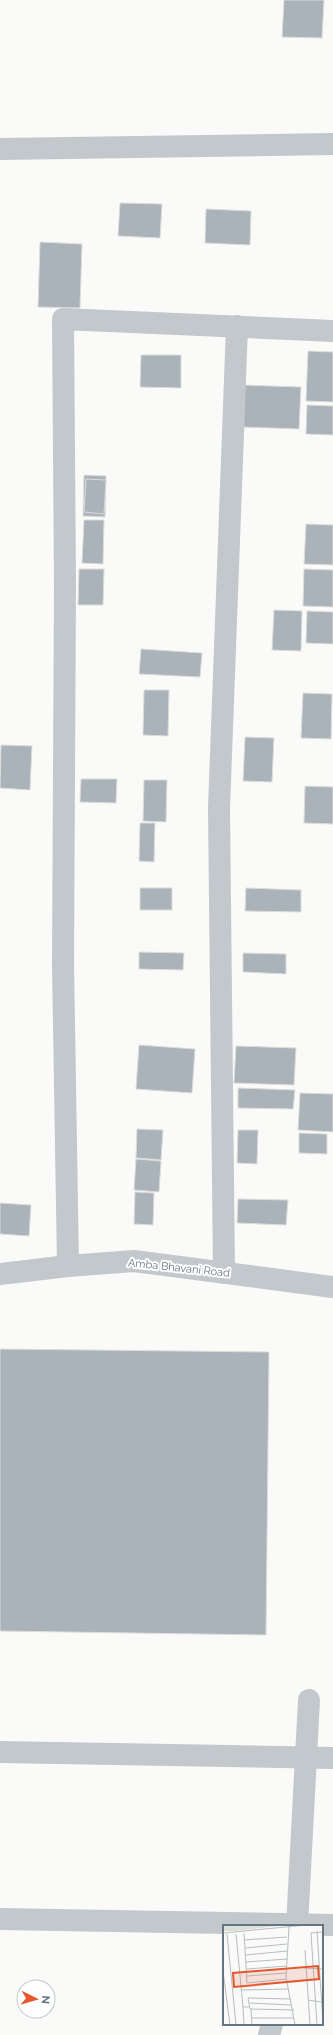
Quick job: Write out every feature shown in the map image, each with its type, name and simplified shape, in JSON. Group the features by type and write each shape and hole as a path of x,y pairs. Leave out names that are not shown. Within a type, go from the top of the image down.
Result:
{"street":[{"path":"0,149 333,144"},
{"path":"68,1266 63,964 65,578 63,319 333,331"},
{"path":"224,1273 219,808 237,326"},
{"name":"Amba Bhavani Road","path":"0,1274 68,1266 134,1261 333,1287"},
{"path":"298,1925 309,1700"},
{"path":"0,1752 333,1758"},
{"path":"0,1919 333,1925"},
{"path":"269,2035 272,2025"}],"building":[{"path":"284,0 324,0 322,38 282,37"},
{"path":"120,203 162,204 160,238 118,236"},
{"path":"206,209 251,211 250,245 205,243"},
{"path":"40,242 82,244 80,308 38,307"},
{"path":"308,351 333,352 333,402 306,401"},
{"path":"141,355 181,355 181,388 140,387"},
{"path":"243,385 301,387 299,429 242,427"},
{"path":"307,405 333,406 333,435 306,434"},
{"path":"84,475 106,476 105,517 83,516"},
{"path":"86,479 106,480 104,514 84,512"},
{"path":"84,520 104,520 103,564 82,563"},
{"path":"306,524 333,525 333,565 304,564"},
{"path":"79,569 104,569 103,605 78,605"},
{"path":"304,569 333,570 333,607 303,606"},
{"path":"274,610 302,611 301,651 272,650"},
{"path":"307,611 333,612 333,644 306,643"},
{"path":"141,649 202,653 200,677 139,674"},
{"path":"144,690 169,690 168,736 143,735"},
{"path":"303,693 332,694 331,739 301,738"},
{"path":"245,737 274,738 272,782 243,781"},
{"path":"1,745 32,746 30,790 0,788"},
{"path":"81,779 117,779 116,803 80,802"},
{"path":"144,780 167,780 166,822 143,821"},
{"path":"305,786 333,787 333,824 304,823"},
{"path":"140,823 155,823 154,862 139,861"},
{"path":"140,888 172,888 172,910 140,910"},
{"path":"246,888 301,890 301,912 245,911"},
{"path":"139,952 184,953 183,970 139,969"},
{"path":"243,953 286,954 286,974 243,972"},
{"path":"139,1045 195,1049 192,1093 136,1089"},
{"path":"236,1046 296,1048 294,1085 234,1083"},
{"path":"238,1088 295,1090 293,1109 238,1108"},
{"path":"300,1093 333,1094 333,1132 298,1130"},
{"path":"137,1129 163,1130 161,1160 136,1158"},
{"path":"238,1130 258,1130 257,1164 237,1163"},
{"path":"299,1133 327,1134 327,1154 299,1153"},
{"path":"136,1159 161,1161 159,1192 134,1190"},
{"path":"135,1192 154,1193 153,1225 134,1224"},
{"path":"238,1199 288,1200 286,1225 237,1223"},
{"path":"0,1203 31,1205 29,1236 0,1234"},
{"path":"0,1349 269,1352 266,1635 0,1631"}]}
